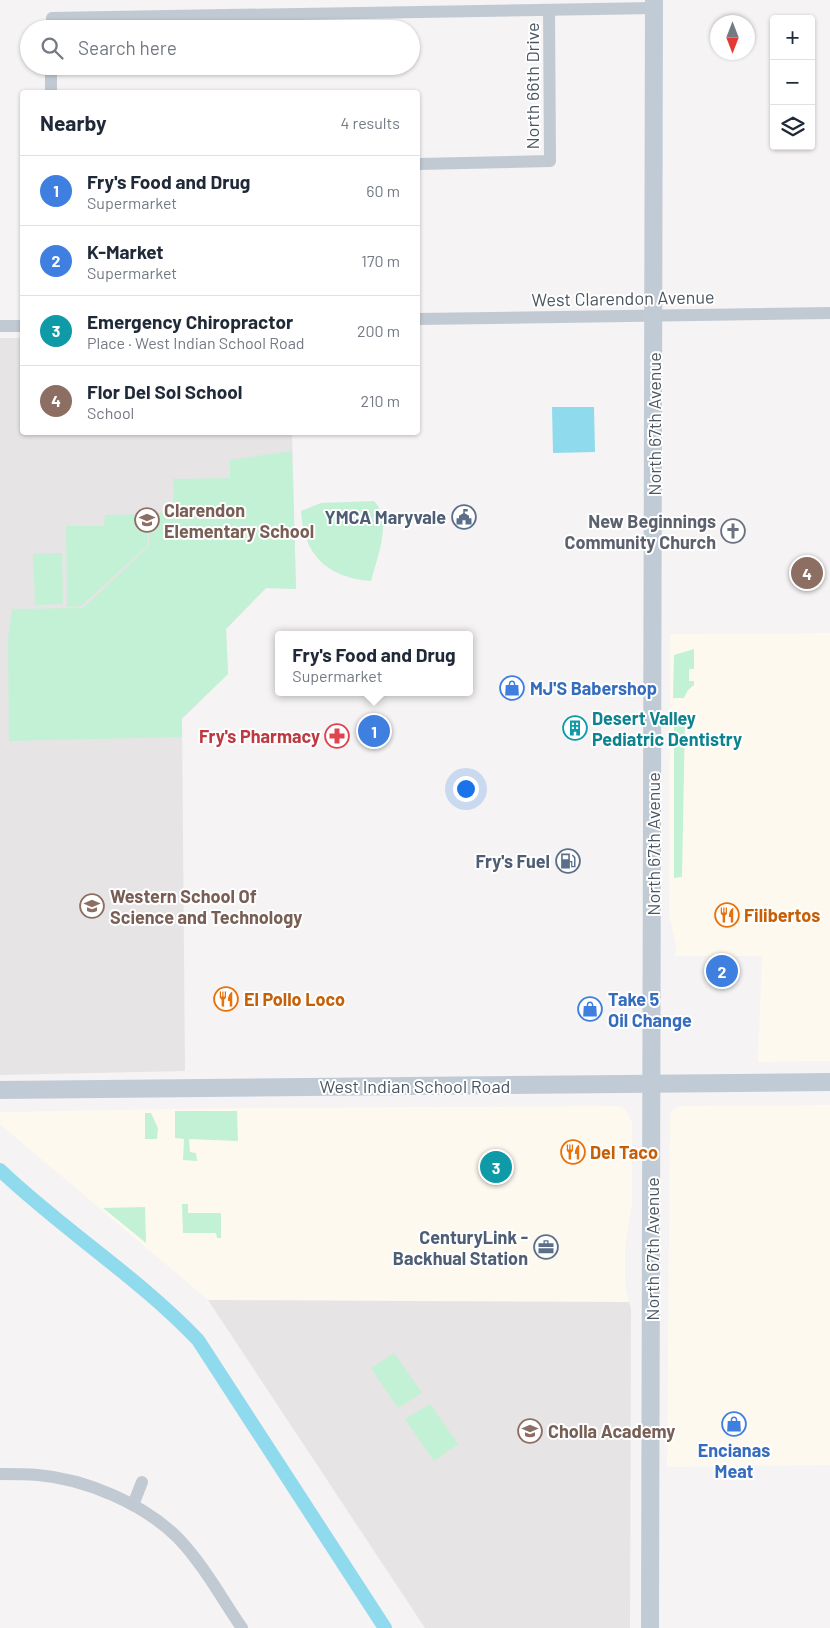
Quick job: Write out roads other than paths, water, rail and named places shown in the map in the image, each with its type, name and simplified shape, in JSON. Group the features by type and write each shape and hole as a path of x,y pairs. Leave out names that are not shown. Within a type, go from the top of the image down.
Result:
{"main road":[{"name":"North 67th Avenue","path":"650,1628 654,4"},
{"name":"West Indian School Road","path":"0,1090 830,1082"}],"street":[{"path":"167,20 549,10 654,4"},
{"name":"North 66th Drive","path":"420,164 550,161 549,10"},
{"path":"51,75 51,90"},
{"name":"West Clarendon Avenue","path":"420,319 830,314"},
{"path":"0,326 20,326"},
{"path":"0,1474 39,1475 65,1480 91,1487 133,1505 178,1538 242,1628"},
{"path":"133,1505 142,1482"}],"water":[{"path":"552,407 594,407 595,452 553,453"}],"waterway":[{"path":"0,1170 49,1213 151,1295 198,1340 385,1628"}],"place":[{"name":"YMCA Maryvale","path":"464,517"},
{"name":"Clarendon Elementary School","path":"147,520"},
{"name":"New Beginnings Community Church","path":"733,531"},
{"name":"Flor Del Sol School","path":"807,573"},
{"name":"MJ'S Babershop","path":"512,688"},
{"name":"Desert Valley Pediatric Dentistry","path":"575,728"},
{"name":"Fry's Food and Drug","path":"374,731"},
{"name":"Fry's Pharmacy","path":"337,736"},
{"name":"Fry's Fuel","path":"568,861"},
{"name":"Western School Of Science and Technology","path":"92,906"},
{"name":"Filibertos","path":"727,915"},
{"name":"K-Market","path":"722,971"},
{"name":"El Pollo Loco","path":"226,999"},
{"name":"Take 5 Oil Change","path":"590,1009"},
{"name":"Del Taco","path":"573,1152"},
{"name":"Emergency Chiropractor","path":"496,1167"},
{"name":"CenturyLink - Backhual Station","path":"546,1247"},
{"name":"Encianas Meat","path":"734,1424"},
{"name":"Cholla Academy","path":"530,1431"}]}
